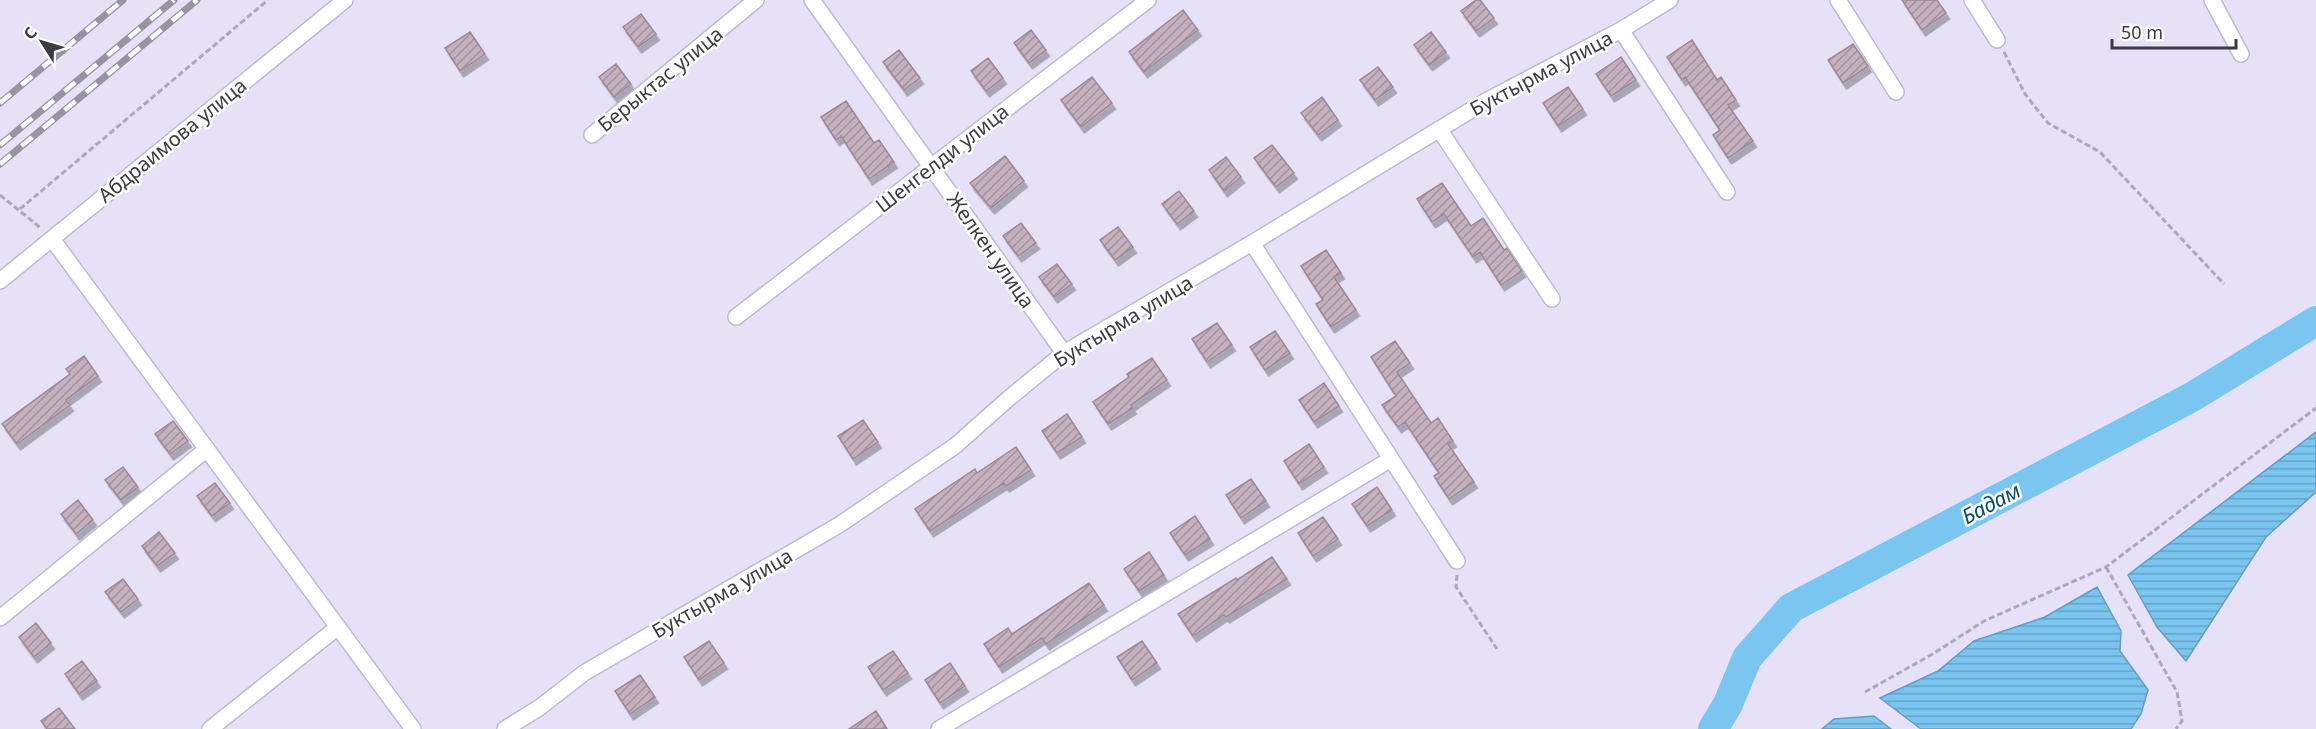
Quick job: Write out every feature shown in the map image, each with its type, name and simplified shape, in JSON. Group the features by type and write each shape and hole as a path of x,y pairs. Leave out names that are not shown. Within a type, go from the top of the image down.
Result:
{"street":[{"name":"Абдраимова улица","path":"0,281 345,0"},
{"name":"Берыктас улица","path":"592,135 756,0"},
{"name":"Желкен улица","path":"812,0 1064,353"},
{"name":"Шенгелди улица","path":"736,317 1148,0"},
{"name":"Буктырма улица","path":"504,729 539,708 584,674 839,525 955,446 1064,353 1252,243 1486,101 1621,30 1671,0"},
{"path":"1838,0 1896,92"},
{"path":"1972,0 1997,40"},
{"path":"2212,0 2241,54"},
{"path":"1621,30 1728,192"},
{"path":"1439,129 1552,299"},
{"path":"52,238 413,729"},
{"path":"1252,243 1457,561"},
{"path":"0,618 207,449"},
{"path":"939,729 1391,459"},
{"path":"210,729 338,627"}],"path":[{"path":"20,209 268,0"},
{"path":"1997,40 2025,94 2048,123 2100,152 2224,284"},
{"path":"0,195 20,209 52,238"},
{"path":"1865,692 1931,655 1984,621 2106,567 2316,408"},
{"path":"1457,561 1456,587 1497,649"},
{"path":"2106,567 2177,692 2182,721 2176,729"}],"water":[{"path":"2316,432 2316,492 2266,537 2186,661 2157,627 2128,575"},
{"path":"2097,587 2121,631 2120,651 2148,690 2141,714 2131,729 1921,729 1880,698 1938,671 1974,641 2045,617"},
{"path":"1874,716 1891,729 1822,729 1834,719"}],"building":[{"path":"1476,0 1480,0 1494,18 1476,31 1461,11"},
{"path":"1902,0 1937,0 1946,13 1922,30"},
{"path":"1183,10 1198,30 1144,72 1129,52"},
{"path":"641,14 656,34 638,47 623,27"},
{"path":"1031,30 1046,50 1029,63 1014,43"},
{"path":"470,32 485,54 460,71 445,48"},
{"path":"1431,32 1446,52 1429,65 1414,45"},
{"path":"1692,40 1717,80 1721,77 1736,100 1728,105 1753,141 1728,158 1713,135 1720,130 1685,77 1682,80 1667,57"},
{"path":"1853,44 1868,66 1843,83 1828,60"},
{"path":"899,50 920,78 904,90 883,62"},
{"path":"1621,57 1636,80 1611,96 1596,74"},
{"path":"988,58 1003,78 986,91 971,71"},
{"path":"616,64 631,84 614,97 599,77"},
{"path":"1378,67 1393,87 1375,100 1360,80"},
{"path":"1092,77 1112,103 1081,127 1061,100"},
{"path":"1568,87 1583,109 1558,126 1543,103"},
{"path":"1322,97 1338,120 1318,135 1301,113"},
{"path":"846,101 874,143 879,140 894,162 869,179 841,136 836,140 821,117"},
{"path":"1272,145 1294,173 1276,187 1254,158"},
{"path":"1005,156 1024,181 991,208 970,183"},
{"path":"1226,157 1241,177 1224,191 1209,170"},
{"path":"1442,183 1471,226 1483,218 1504,250 1507,248 1522,271 1501,285 1480,252 1473,257 1444,214 1432,222 1417,199"},
{"path":"1179,191 1194,211 1177,224 1162,204"},
{"path":"1021,223 1036,243 1018,256 1003,236"},
{"path":"1118,227 1133,247 1115,260 1100,240"},
{"path":"1326,250 1341,273 1334,277 1356,310 1331,327 1316,304 1323,300 1301,266"},
{"path":"1057,264 1072,284 1054,297 1039,277"},
{"path":"1217,323 1232,345 1207,362 1192,339"},
{"path":"1275,331 1290,353 1265,370 1250,347"},
{"path":"1395,341 1410,363 1397,372 1431,423 1438,418 1453,441 1448,444 1474,482 1449,499 1434,476 1439,473 1405,422 1398,427 1382,405 1396,396 1371,357"},
{"path":"84,356 98,376 66,400 70,405 17,444 2,424 70,374 66,369"},
{"path":"1152,358 1167,380 1131,405 1133,408 1108,424 1093,402 1129,377 1127,374"},
{"path":"1324,383 1339,406 1314,422 1299,400"},
{"path":"1067,414 1082,437 1057,453 1042,431"},
{"path":"863,420 878,442 853,459 838,436"},
{"path":"173,421 188,441 170,454 155,434"},
{"path":"1309,444 1324,467 1299,484 1284,461"},
{"path":"1016,447 1031,470 1006,486 1004,483 930,531 915,509 975,469 977,473"},
{"path":"123,467 138,487 121,500 105,480"},
{"path":"1251,479 1266,501 1241,518 1226,495"},
{"path":"215,483 230,503 212,516 197,496"},
{"path":"1377,487 1392,510 1367,526 1352,504"},
{"path":"78,500 93,520 76,534 61,514"},
{"path":"1195,516 1210,539 1185,555 1170,533"},
{"path":"1323,517 1338,539 1313,556 1298,533"},
{"path":"159,532 175,553 157,566 142,546"},
{"path":"1149,552 1164,575 1139,591 1124,569"},
{"path":"1272,557 1287,579 1226,617 1224,615 1193,636 1178,614"},
{"path":"123,579 138,599 121,612 105,592"},
{"path":"1089,583 1104,605 1046,644 1042,638 999,667 984,644 1008,628 1012,634"},
{"path":"36,623 51,643 34,657 19,637"},
{"path":"709,641 724,663 699,680 684,657"},
{"path":"1142,641 1157,663 1132,680 1117,657"},
{"path":"893,651 908,673 883,690 868,667"},
{"path":"82,661 97,681 79,694 65,674"},
{"path":"950,663 965,686 940,703 925,680"},
{"path":"640,675 655,697 630,714 615,691"},
{"path":"59,708 75,729 47,729 41,721"},
{"path":"876,711 887,729 849,729"}],"waterway":[{"name":"Бадам","path":"1713,729 1728,704 1747,658 1791,608 2192,397 2316,321"}],"railway":[{"path":"0,103 123,0"},
{"path":"0,145 174,0"},
{"path":"0,164 197,0"}]}
